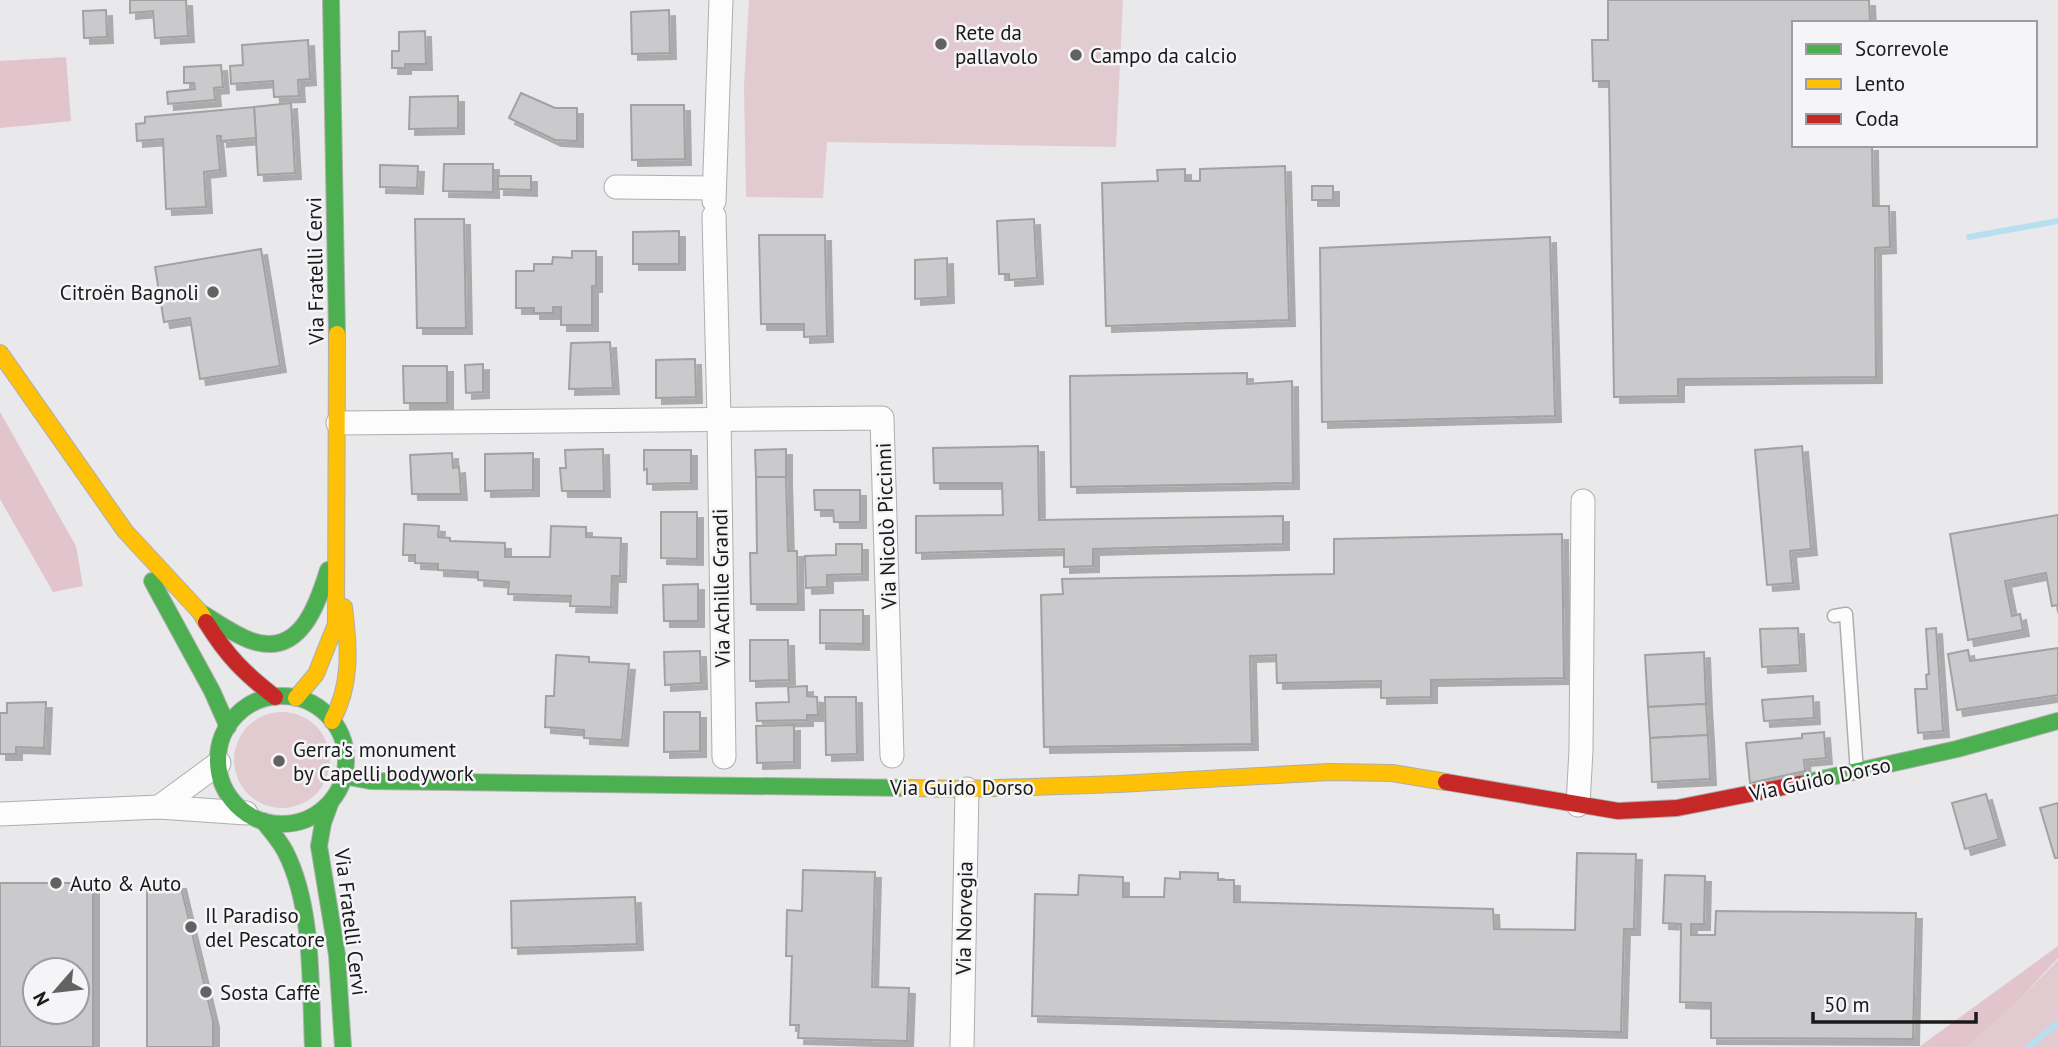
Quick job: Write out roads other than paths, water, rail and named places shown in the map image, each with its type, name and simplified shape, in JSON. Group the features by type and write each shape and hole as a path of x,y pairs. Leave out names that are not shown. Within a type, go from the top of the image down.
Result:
{"main road":[{"name":"Via Fratelli Cervi","path":"296,698 316,674 336,624 338,423 331,0"},
{"path":"0,353 125,531 228,727"},
{"path":"125,531 200,612 224,651 249,677 275,697"},
{"name":"Via Fratelli Cervi","path":"200,612 254,643 274,645 286,640 307,625 321,597 336,542"},
{"name":"Via Fratelli Cervi","path":"332,720 343,704 350,657 336,542"},
{"path":"255,817 283,824 303,821 330,804 344,776 346,757 342,737 322,710 296,698 275,697 248,706 228,727 222,738 219,763 222,782 232,799 255,817 286,853 298,888 308,950 313,1047"},
{"name":"Via Guido Dorso","path":"344,776 370,781 967,789 1367,772 1392,773 1618,811 1677,808 1857,773 2058,721"},
{"name":"Via Fratelli Cervi","path":"330,804 319,846 337,955 343,1047"}],"street":[{"path":"719,418 714,202 721,0"},
{"path":"616,187 714,202"},
{"name":"Via Achille Grandi","path":"719,418 724,757"},
{"name":"Via Nicolò Piccinni","path":"338,423 882,418 892,756"},
{"path":"1578,805 1583,501"},
{"path":"159,807 219,763"},
{"name":"Via Norvegia","path":"962,1047 967,789"},
{"path":"0,814 159,807 255,817"}],"lane":[{"path":"1834,617 1846,614 1857,773"}],"waterway":[{"path":"1969,237 2058,221"},
{"path":"2028,1047 2058,1023"}],"place":[{"name":"Rete da pallavolo","path":"941,44"},
{"name":"Campo da calcio","path":"1076,55"},
{"name":"Citroën Bagnoli","path":"213,292"},
{"name":"Gerra's monument by Capelli bodywork","path":"279,761"},
{"name":"Auto & Auto","path":"56,883"},
{"name":"Il Paradiso del Pescatore","path":"191,927"},
{"name":"Sosta Caffè","path":"206,992"}]}
